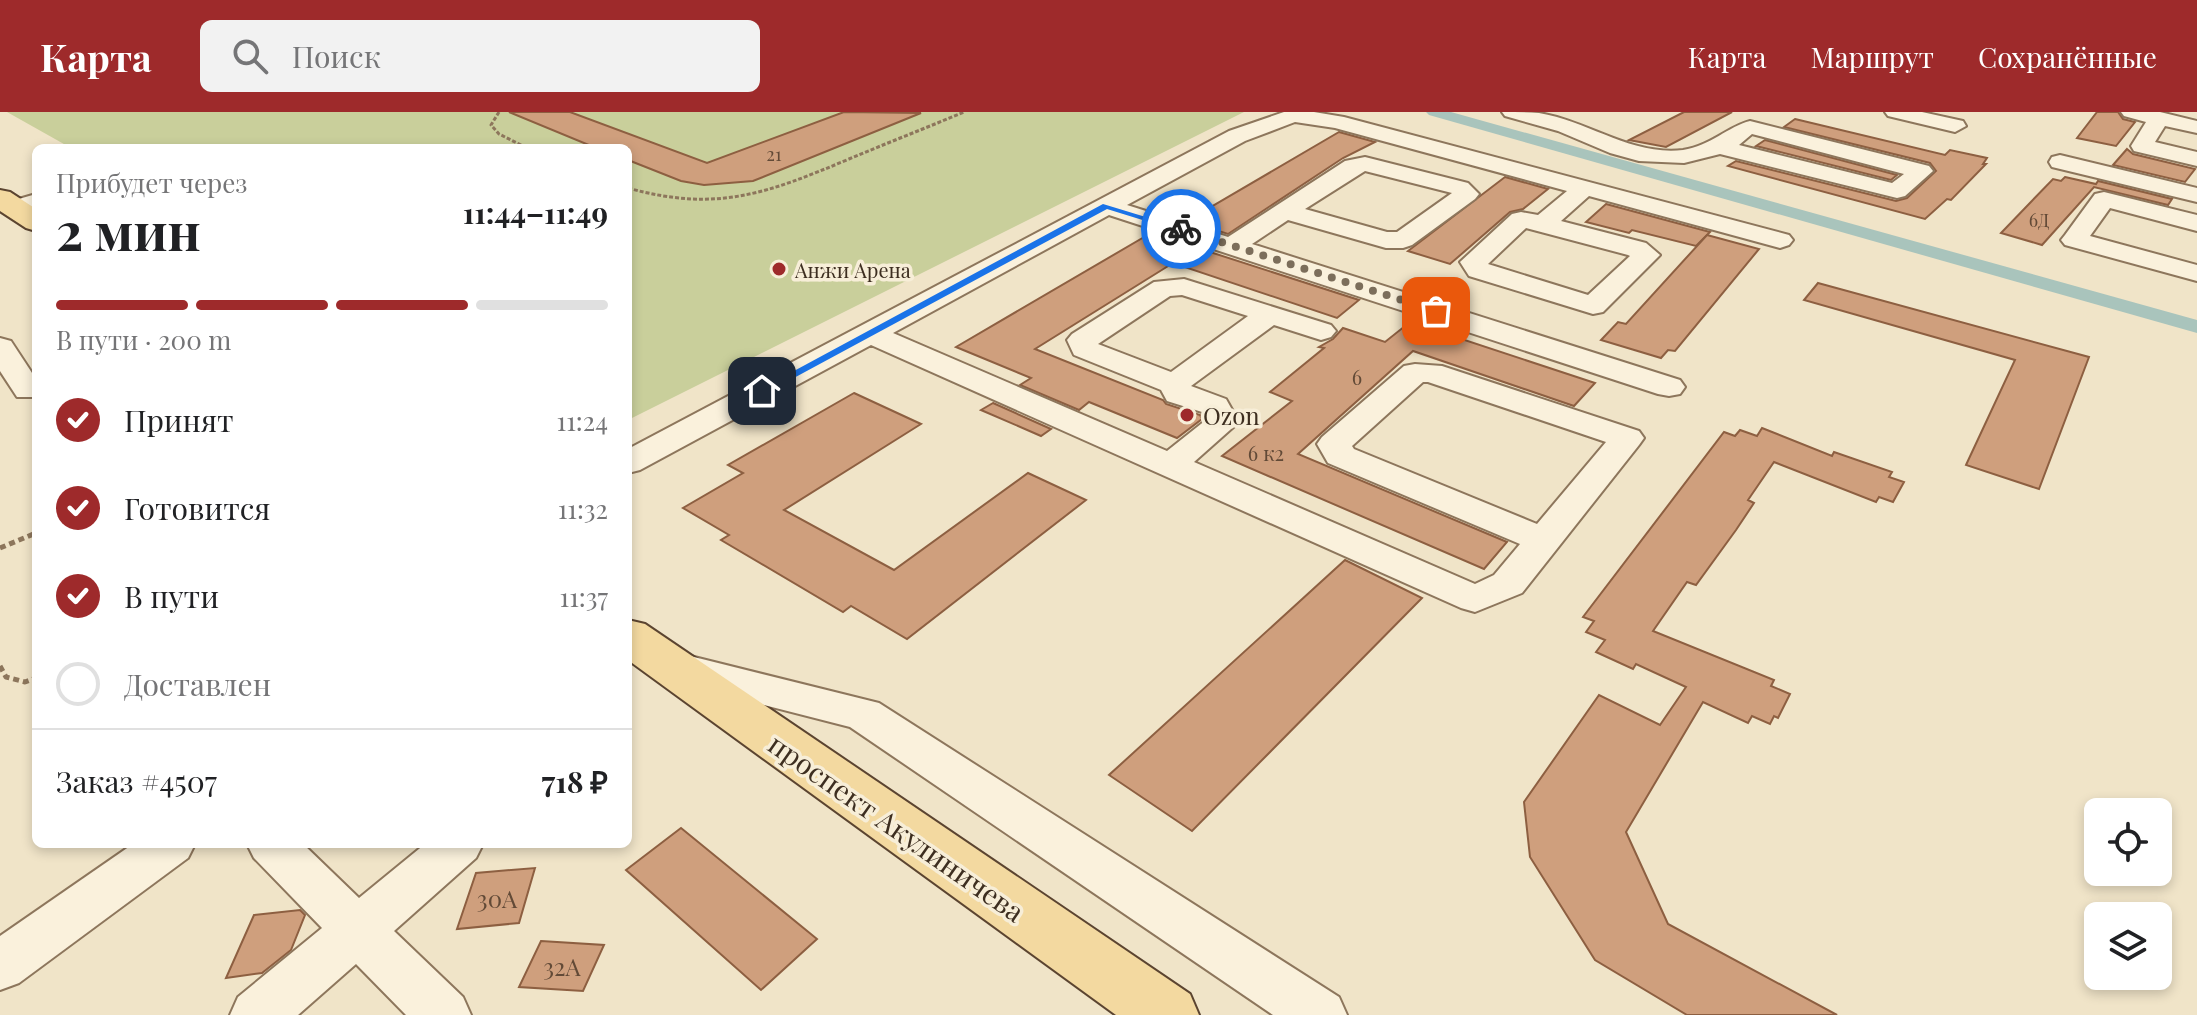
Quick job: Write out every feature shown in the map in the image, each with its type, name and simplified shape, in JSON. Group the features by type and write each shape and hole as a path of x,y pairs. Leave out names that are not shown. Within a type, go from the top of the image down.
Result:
{"main road":[{"name":"проспект Акулиничева","path":"649,651 1167,1015"}],"street":[{"path":"1512,112 1559,124 1621,150 1643,155 1693,156 1721,147 1773,112"},
{"path":"1895,112 1956,128"},
{"path":"2131,112 2197,127"},
{"path":"632,461 1237,136 1299,114 1780,240"},
{"path":"2159,118 2142,146 2197,159"},
{"path":"1721,147 1897,191 1921,171 1750,127"},
{"path":"2060,162 2195,194 2186,220 2104,199 2074,240 2197,273"},
{"path":"1232,246 1353,166 1365,164 1460,188 1467,194 1403,240 1386,240 1285,211"},
{"path":"1543,224 1584,188"},
{"path":"1106,206 1669,387"},
{"path":"1552,349 1647,255 1637,249 1521,219 1473,262 1478,270 1593,306"},
{"path":"1170,465 1223,422 1215,406 1178,394 1174,384 1085,349 1082,340 1164,288 1184,287 1321,331"},
{"path":"1174,384 1270,314"},
{"path":"869,333 1475,599 1508,584 1627,438 1431,373 1415,373 1334,444 1340,456 1543,540"},
{"path":"0,347 17,388"},
{"path":"649,651 864,714 1319,1015"},
{"path":"0,966 165,848"},
{"path":"275,848 443,1015"},
{"path":"258,1015 454,848"}],"path":[{"path":"499,112 491,125 499,134 519,144"},
{"path":"632,189 689,202 753,195 774,190 964,112"},
{"path":"0,548 32,535"},
{"path":"0,666 6,677 25,682 32,679"}],"green space":[{"name":"Анжи Арена","path":"7,112 1244,112 632,418 632,144 64,144"}],"building":[{"path":"509,112 570,112 707,163 844,112 921,113 753,181 704,185 681,181 632,162 632,144 586,144"},
{"path":"1684,112 1732,112 1666,147 1629,140"},
{"path":"2097,112 2118,112 2123,119 2135,122 2116,146 2077,138"},
{"path":"1795,119 1945,155 1950,150 1987,158 1983,164 1986,164 1951,200 1947,199 1925,219 1728,166 1736,161 1896,201 1907,198 1936,171 1930,163 1784,127"},
{"path":"1339,132 1375,142 1343,158 1228,234 1187,221"},
{"path":"1765,140 1897,175 1891,180 1756,146"},
{"path":"2127,149 2133,154 2195,169 2185,182 2113,165"},
{"path":"1505,177 1548,189 1523,209 1510,212 1450,264 1408,251"},
{"path":"2065,177 2096,184 2098,181 2172,199 2168,205 2094,187 2042,245 2001,233 2053,179 2061,181"},
{"path":"1606,204 1710,232 1696,246 1586,222"},
{"path":"1151,233 1359,300 1337,318 1173,263 1035,349 1163,400 1166,404 1200,415 1202,419 1177,438 1089,402 1079,410 1020,385 1031,378 956,347"},
{"path":"1707,235 1759,249 1675,351 1668,350 1661,358 1601,340 1618,322 1626,324"},
{"path":"1818,283 2089,357 2039,489 1966,465 2015,360 1804,300"},
{"path":"1410,322 1595,383 1574,406 1413,351 1298,454 1507,542 1484,569 1222,456 1292,401 1270,392 1324,348 1319,347 1333,339 1343,328 1385,342"},
{"path":"854,393 921,424 784,510 894,570 1028,473 1086,500 907,639 851,606 843,612 721,540 729,535 683,508 743,473 728,465"},
{"path":"993,403 1051,429 1041,436 981,410"},
{"path":"1762,428 1832,456 1834,452 1892,472 1889,477 1904,482 1893,502 1879,497 1876,502 1774,462 1748,500 1754,503 1736,530 1696,585 1687,582 1653,631 1774,680 1771,686 1790,694 1778,718 1774,716 1770,724 1752,716 1748,723 1703,702 1626,832 1668,924 1837,1015 1687,1015 1595,960 1530,857 1524,802 1599,695 1660,725 1686,687 1636,664 1633,669 1596,652 1605,640 1586,632 1594,621 1583,617 1724,432 1735,436 1740,430 1757,436"},
{"path":"1345,560 1422,598 1192,831 1109,775"},
{"path":"681,828 817,939 761,990 626,870"},
{"path":"535,868 519,923 457,929 476,873"},
{"path":"300,910 305,915 291,950 262,973 226,978 254,915"},
{"path":"541,941 604,945 583,991 519,987"}],"waterway":[{"path":"1434,112 2197,327"}],"way so far":[{"path":"1181,229 1436,311"}],"place":[{"name":"Анжи Арена","path":"779,269"},
{"name":"Ozon","path":"1187,415"}],"route":[{"path":"762,391 1106,206 1181,229"}]}
